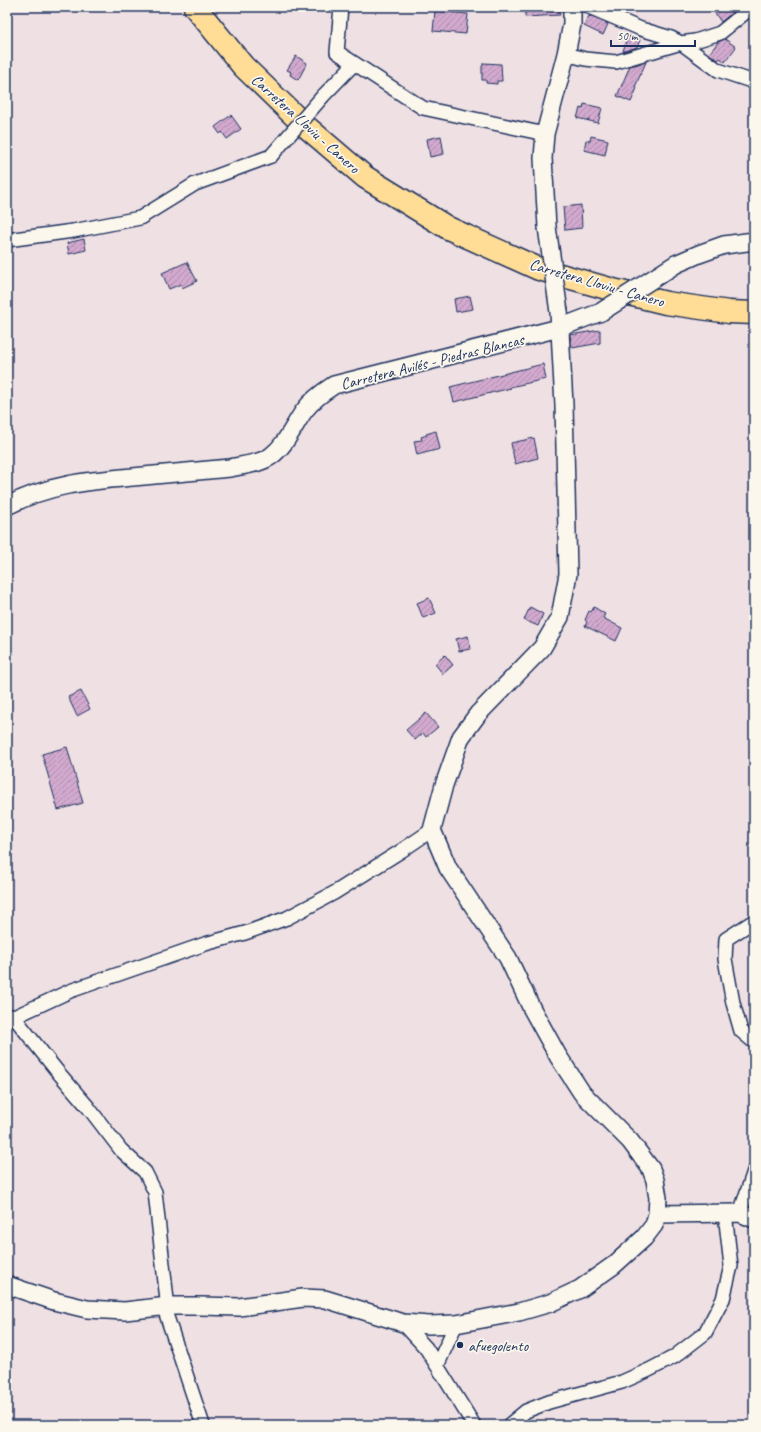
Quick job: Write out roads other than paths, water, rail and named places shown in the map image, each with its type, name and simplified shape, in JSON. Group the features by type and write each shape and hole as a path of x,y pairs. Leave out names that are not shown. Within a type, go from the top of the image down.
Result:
{"highway":[{"name":"Carretera Lloviu - Canero","path":"195,7 243,66 302,124 365,177 448,228 539,269 610,289 666,303 730,312 754,313"}],"street":[{"path":"341,7 337,52 423,108 545,134"},
{"path":"7,1285 54,1302 87,1309 125,1311 168,1306 239,1307 303,1298 325,1298 403,1323 429,1325 456,1324 518,1312 550,1303 580,1289 614,1265 644,1238 654,1225 657,1214 658,1198 655,1180 651,1169 630,1141 582,1093 578,1087 558,1056 532,1009 508,958 448,868 432,830 444,785 461,737 478,714 542,648 560,617 568,574 564,405 559,320 547,227 543,158 545,134 566,54 572,24 572,7"},
{"path":"589,7 641,29 671,38 681,43 718,70 754,82"},
{"path":"566,54 585,59 616,62 720,33 752,7"},
{"path":"7,240 73,231 140,218 195,184 271,156 323,96 354,64"},
{"name":"Carretera Avilés - Piedras Blancas","path":"7,506 21,498 51,488 78,482 230,468 253,464 271,456 283,443 305,409 319,394 334,385 559,320 601,312 676,264 724,245 754,241"},
{"path":"203,1425 166,1314 168,1306 155,1192 145,1172 121,1150 88,1107 11,1016 70,991 205,944 244,933 287,918 334,893 401,852 432,830"},
{"path":"754,921 726,939 725,959 733,1003 741,1031 754,1042"},
{"path":"509,1425 526,1411 549,1402 622,1382 649,1370 674,1357 705,1333 723,1299 731,1266 740,1215 754,1171"},
{"path":"657,1214 740,1215"},
{"path":"403,1323 426,1348 474,1425"},
{"path":"437,1366 456,1324"}],"place":[{"name":"afuegolento","path":"460,1345"}]}
